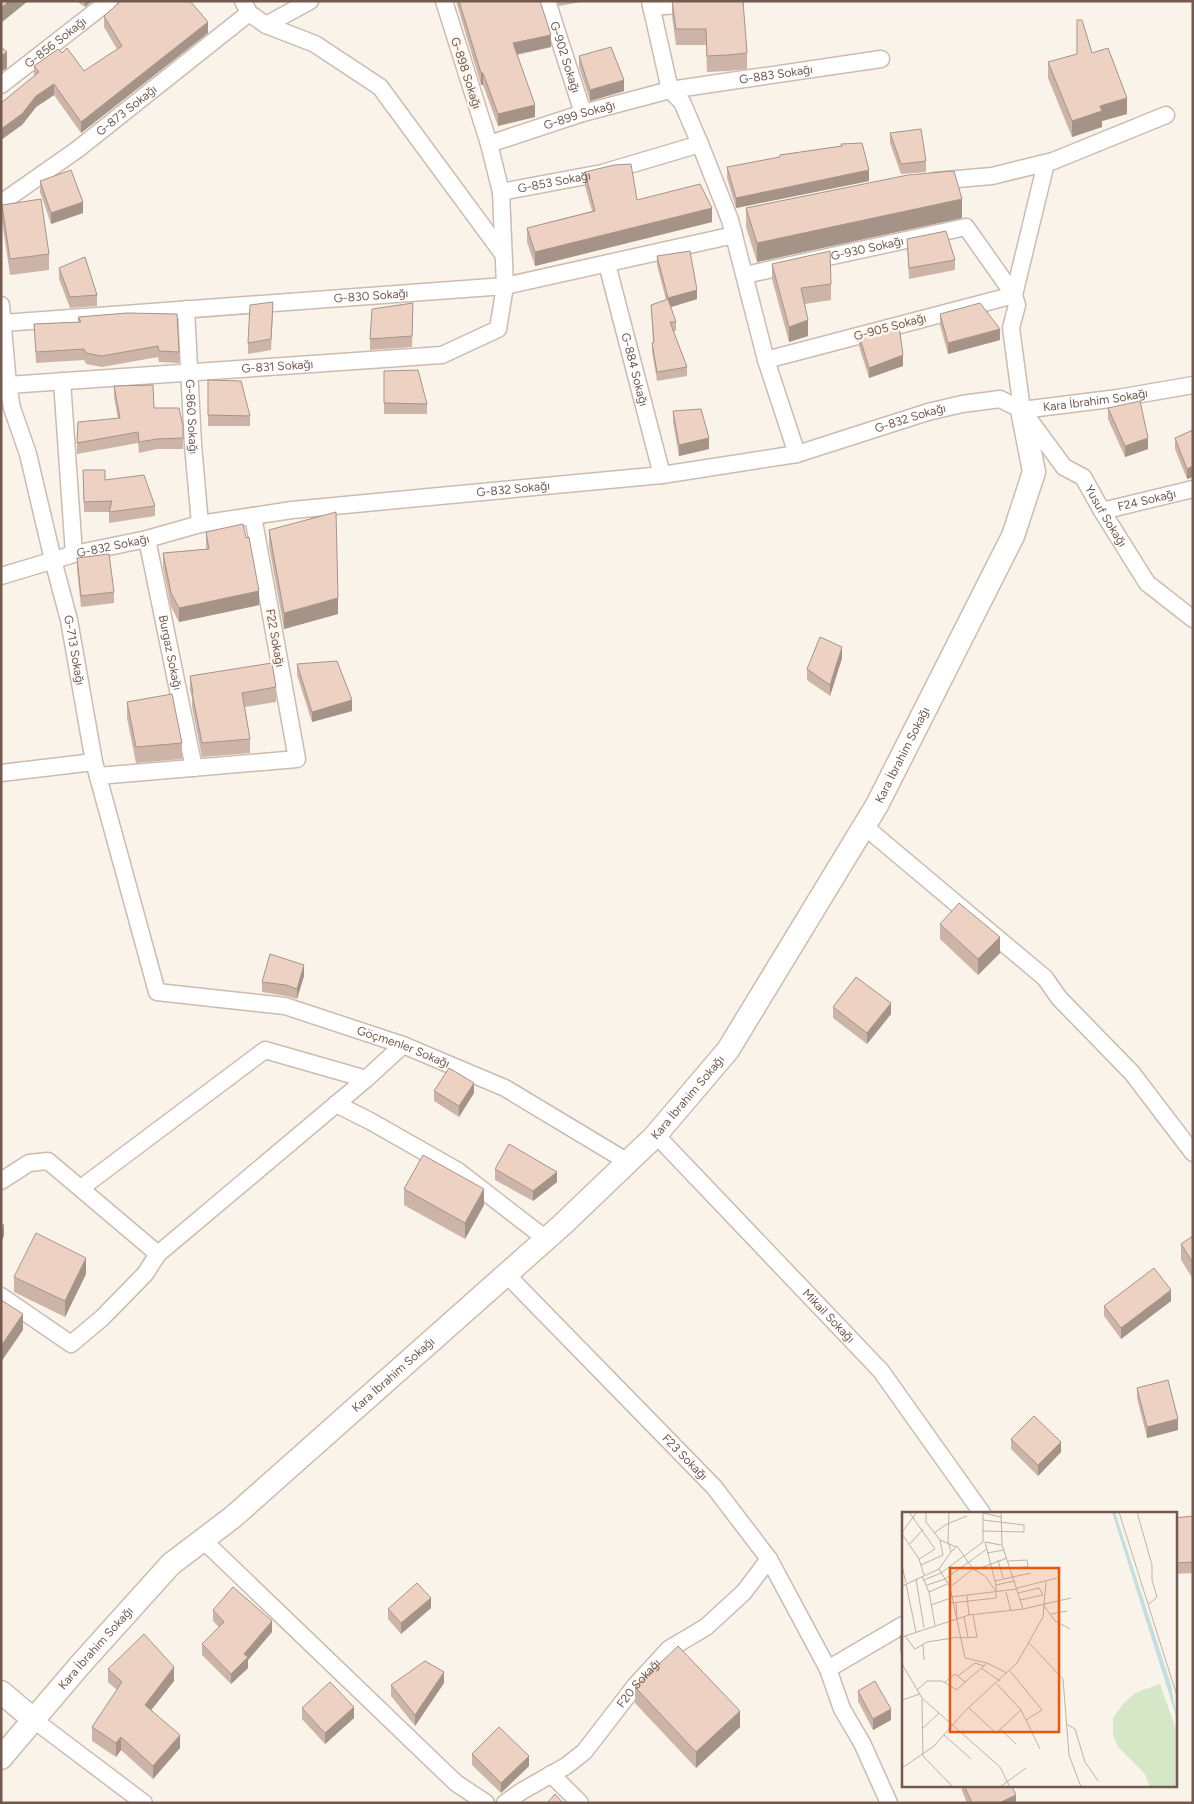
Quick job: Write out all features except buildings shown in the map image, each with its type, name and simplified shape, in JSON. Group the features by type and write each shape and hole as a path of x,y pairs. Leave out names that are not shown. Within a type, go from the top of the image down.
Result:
{"street":[{"name":"G-856 Sokağı","path":"1,85 109,1"},
{"path":"266,25 310,1"},
{"name":"G-898 Sokağı","path":"444,1 489,144 500,192 505,286"},
{"name":"G-902 Sokağı","path":"548,1 583,113"},
{"path":"735,1 650,4 670,90 682,102 732,228 766,360 797,454"},
{"path":"246,7 266,25 315,44 380,88 503,254"},
{"name":"G-873 Sokağı","path":"1,204 78,149 246,7"},
{"name":"G-883 Sokağı","path":"670,90 881,59"},
{"name":"G-899 Sokağı","path":"489,144 583,113 670,90"},
{"path":"924,182 992,176 1046,163 1166,115"},
{"name":"G-853 Sokağı","path":"500,192 602,173 700,144"},
{"path":"1022,410 1011,328 1017,305 1014,295 1046,163"},
{"name":"G-830 Sokağı","path":"3,330 186,309 505,286 607,264 732,228 750,216"},
{"name":"G-930 Sokağı","path":"745,275 966,227 1014,295"},
{"name":"G-884 Sokağı","path":"607,264 662,475"},
{"name":"G-831 Sokağı","path":"8,385 442,355 498,329 505,286"},
{"name":"G-905 Sokağı","path":"766,360 1014,295"},
{"name":"G-713 Sokağı","path":"1,305 8,385 12,408 28,454 69,620 96,769 157,992"},
{"name":"G-860 Sokağı","path":"186,309 193,444 200,524"},
{"path":"62,381 74,554"},
{"name":"Kara İbrahim Sokağı","path":"1,1758 80,1665 171,1564 233,1517 546,1239 656,1135 728,1050 877,805 1013,536 1034,472 1022,410 1118,398 1193,385"},
{"name":"G-832 Sokağı","path":"1,576 74,554 147,539 200,524 292,510 662,475 797,454 928,412 962,404 1000,399 1022,410"},
{"name":"Yusuf Sokağı","path":"1022,410 1064,467 1084,477 1102,511 1147,583 1193,619"},
{"name":"F24 Sokağı","path":"1102,511 1193,489"},
{"name":"F22 Sokağı","path":"194,768 296,759 253,516"},
{"name":"Burgaz Sokağı","path":"147,539 194,768"},
{"path":"1,773 96,769 194,768"},
{"path":"864,826 1045,978 1059,998 1132,1073 1193,1154"},
{"name":"Göçmenler Sokağı","path":"157,992 285,1006 403,1045 505,1088 628,1162"},
{"path":"1,1296 71,1344 102,1318 145,1274 158,1254 366,1079 403,1045"},
{"path":"81,1188 265,1050 366,1079"},
{"path":"336,1104 458,1171 546,1239"},
{"name":"Mikail Sokağı","path":"656,1135 881,1371 981,1512"},
{"path":"1,1181 29,1163 48,1161 158,1254"},
{"name":"F23 Sokağı","path":"506,1274 714,1487 769,1558 828,1669"},
{"path":"203,1540 456,1783 486,1803"},
{"name":"F20 Sokağı","path":"505,1803 566,1766 584,1752 635,1686 669,1649 706,1627 744,1592 769,1558"},
{"path":"890,1803 862,1743 842,1709 828,1669 902,1625"},
{"path":"1,1692 34,1720 144,1803"},
{"path":"551,1774 580,1803"}]}
